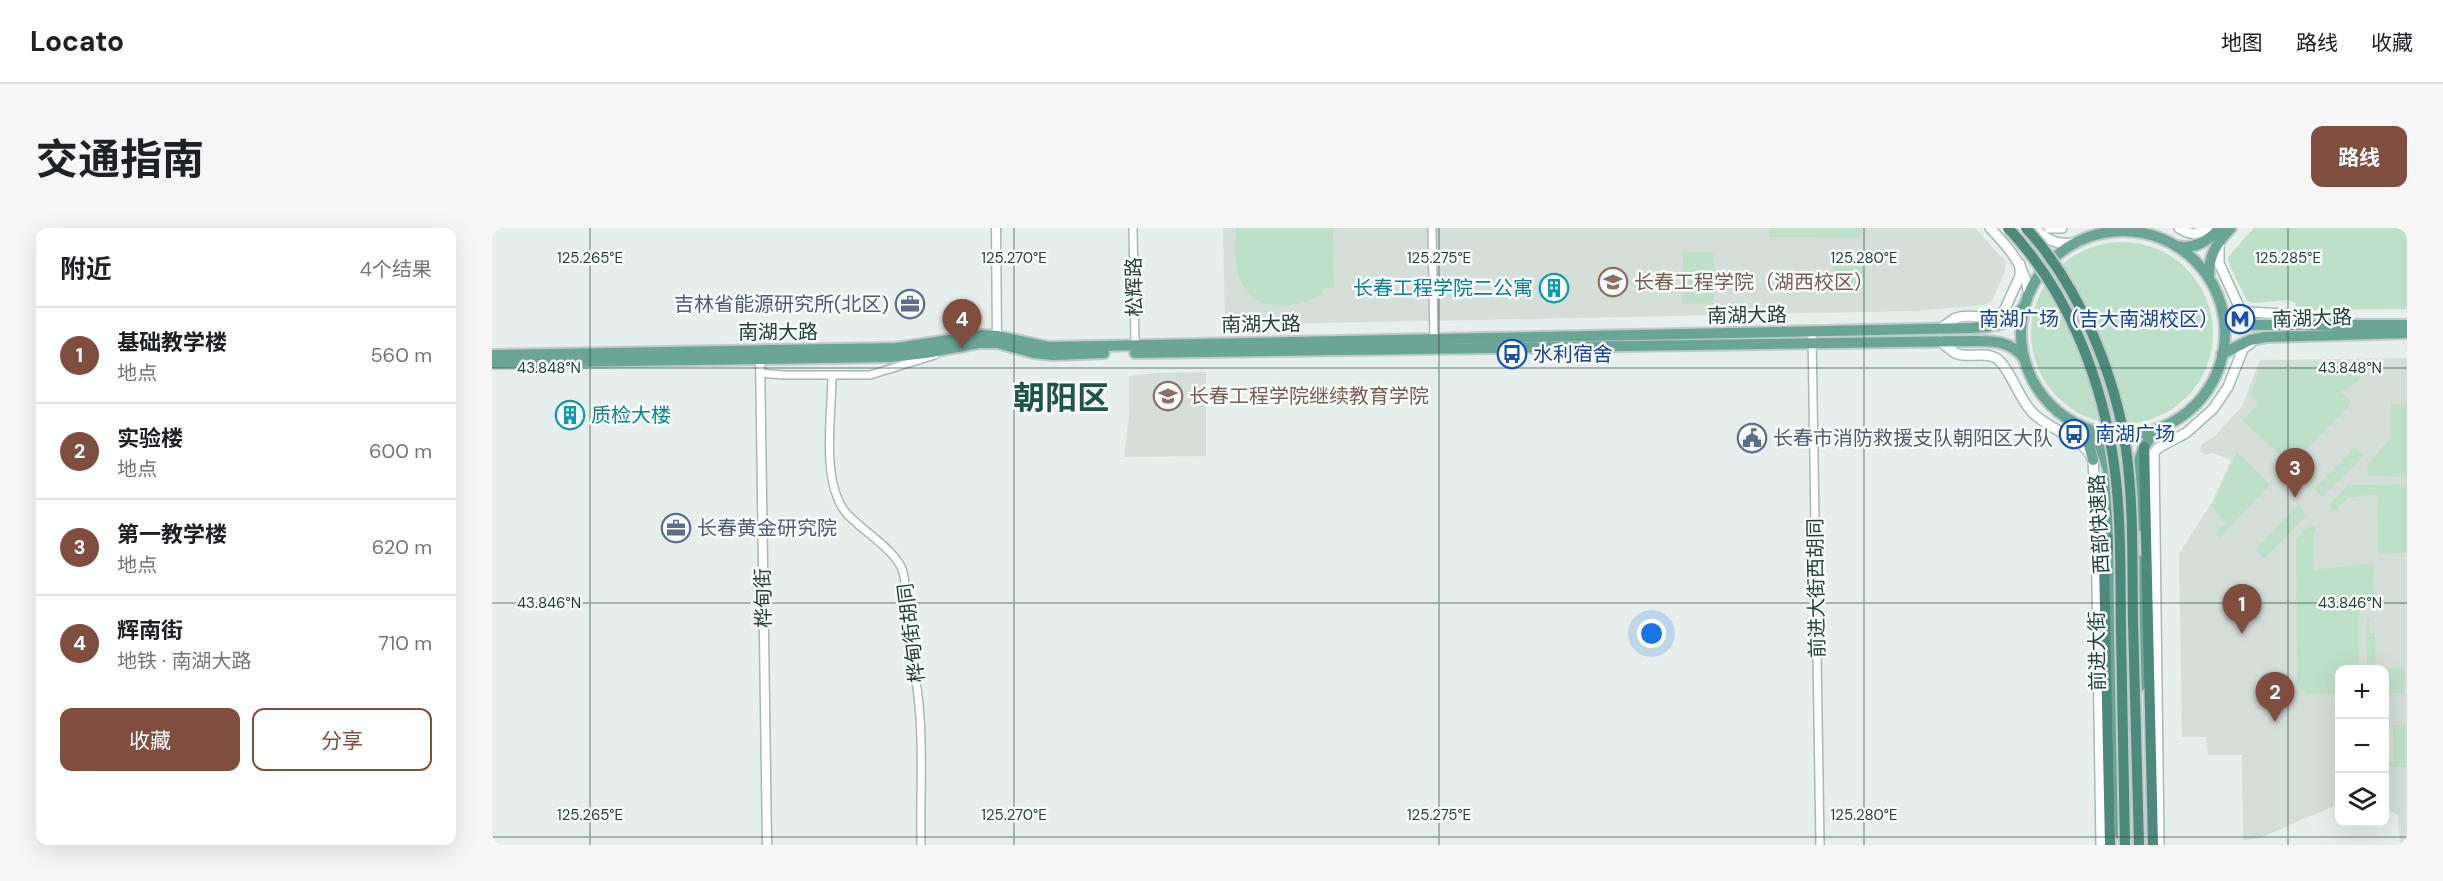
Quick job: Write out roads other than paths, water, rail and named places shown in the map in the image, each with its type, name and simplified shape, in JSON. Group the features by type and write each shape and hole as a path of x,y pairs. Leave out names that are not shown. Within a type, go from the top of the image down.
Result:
{"highway":[{"name":"西部快速路","path":"2008,228 2048,278 2076,330 2091,368 2112,450 2119,551 2125,845"},
{"name":"西部快速路","path":"2026,228 2044,249 2074,297 2089,327 2107,373 2126,448 2141,845"},
{"path":"2144,447 2153,845"},
{"path":"2096,537 2104,562"},
{"path":"2110,845 2104,562 2111,539"}],"main road":[{"path":"1990,228 2014,253 2027,280 2027,300 2021,326 2024,358 2031,378 2043,396 2058,411 2081,425 2117,435 2138,434 2159,428 2187,412 2202,397 2214,379 2222,354 2225,339 2223,314 2209,279 2196,262 2176,246"},
{"path":"2035,228 2048,239 2060,244 2079,242"},
{"path":"2049,228 2062,228"},
{"path":"2179,228 2188,234 2194,234 2206,228"},
{"path":"2027,300 2045,268 2060,253 2099,234 2130,232 2151,236 2176,246 2192,248 2231,228"},
{"path":"2209,279 2208,266 2221,233"},
{"path":"2221,233 2219,263 2240,309 2248,312 2285,314 2301,326"},
{"path":"1940,329 1956,318 1994,317 2001,314 2020,276 2020,264"},
{"name":"南湖大路","path":"492,355 889,357 926,353 997,340 1049,347 1812,337 1994,326 2004,324 2016,317 2027,300"},
{"name":"南湖大路","path":"2223,314 2236,322 2250,325 2407,325"},
{"name":"南湖大路","path":"2222,354 2235,346 2259,338 2407,333"},
{"name":"南湖大路","path":"492,363 725,358 896,348 982,335 1034,353 1053,355 1434,343"},
{"name":"南湖大路","path":"1812,337 2008,343 2016,348 2024,358"},
{"path":"2159,845 2154,453 2158,447 2186,433 2213,409 2228,387 2243,349 2259,338"},
{"path":"1940,341 1956,354 1984,354 2001,362 2017,393 2031,412 2047,426 2083,445 2090,452 2094,465"},
{"path":"2081,425 2094,465"},
{"name":"前进大街","path":"2081,425 2098,440 2108,469 2120,845"},
{"path":"2141,845 2136,475 2144,447 2159,428"},
{"name":"前进大街","path":"2094,465 2102,845"}],"street":[{"path":"996,228 997,340"},
{"name":"松辉路","path":"1133,228 1136,346"},
{"path":"1432,228 1434,343"},
{"name":"前进大街西胡同","path":"1812,337 1820,845"},
{"path":"760,373 870,375 899,368 956,347"},
{"name":"桦甸街","path":"760,355 768,845"},
{"name":"桦甸街胡同","path":"832,376 831,472 837,496 846,512 899,560 904,574 920,719 921,845"}],"place":[{"name":"长春工程学院（湖西校区）","path":"1613,282"},
{"name":"长春工程学院二公寓","path":"1554,288"},
{"name":"吉林省能源研究所(北区)","path":"910,304"},
{"name":"南湖广场（吉大南湖校区）","path":"2240,319"},
{"name":"辉南街","path":"962,349"},
{"name":"水利宿舍","path":"1512,354"},
{"name":"长春工程学院继续教育学院","path":"1168,396"},
{"name":"质检大楼","path":"570,415"},
{"name":"南湖广场","path":"2074,434"},
{"name":"长春市消防救援支队朝阳区大队","path":"1752,438"},
{"name":"第一教学楼","path":"2295,498"},
{"name":"长春黄金研究院","path":"676,528"},
{"name":"基础教学楼","path":"2242,634"},
{"name":"实验楼","path":"2275,722"}],"district":[{"name":"朝阳区","path":"1061,398"}]}
